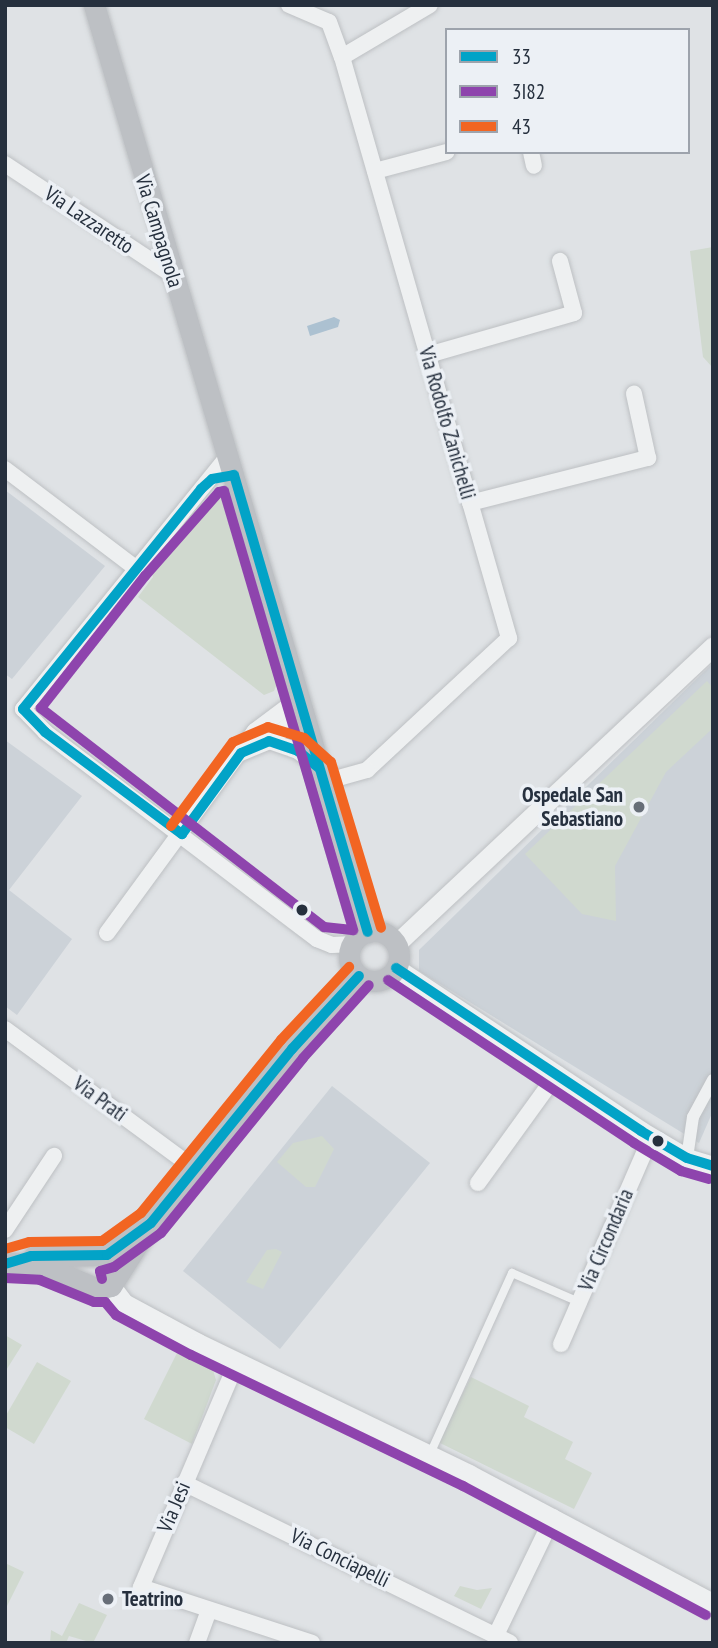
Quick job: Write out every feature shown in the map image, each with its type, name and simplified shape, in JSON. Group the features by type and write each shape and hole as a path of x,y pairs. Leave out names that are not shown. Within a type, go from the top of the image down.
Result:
{"main road":[{"name":"Via Campagnola","path":"94,5 321,775 360,938"},
{"path":"387,935 396,944 396,968 379,981 359,976 350,961 360,938 387,935"},
{"path":"8,1264 43,1266 89,1284 85,1268 108,1268 151,1223 292,1049 359,976"},
{"path":"8,1264 31,1256 108,1268"}],"street":[{"name":"Via Rodolfo Zanichelli","path":"289,5 329,22 342,57 509,638 368,771 321,775"},
{"path":"342,57 430,5"},
{"path":"375,171 445,153"},
{"name":"Via Lazzaretto","path":"5,164 174,276"},
{"path":"428,355 574,313 560,261"},
{"path":"470,503 648,458 634,394"},
{"path":"231,466 212,479 134,567 23,709 56,741 317,939 332,945 360,938"},
{"path":"5,469 134,567"},
{"path":"396,944 713,646"},
{"path":"241,753 270,741 301,706"},
{"path":"107,933 255,731 301,706"},
{"path":"270,741 298,751 321,775"},
{"path":"396,968 650,1137 687,1158 713,1166"},
{"name":"Via Prati","path":"5,1028 195,1169"},
{"path":"478,1183 557,1074"},
{"path":"687,1158 693,1117 713,1080"},
{"name":"Via Circondaria","path":"561,1344 650,1137"},
{"path":"5,1230 54,1156"},
{"path":"108,1268 124,1303 237,1362 430,1454 713,1603"},
{"name":"Via Jesi","path":"208,1612 141,1587 237,1362"},
{"name":"Via Conciapelli","path":"184,1483 503,1639 553,1517"},
{"path":"197,1643 208,1612 312,1643"}],"lane":[{"path":"430,1454 512,1272 579,1302"}],"shaded area":[{"path":"713,247 713,368 703,357 690,251"},
{"path":"224,488 277,658 279,678 274,691 264,695 138,597 153,577 147,563 190,511"},
{"path":"5,490 105,566 12,679 5,674"},
{"name":"Ospedale San Sebastiano","path":"713,663 713,1111 699,1143 419,971 419,950"},
{"path":"707,681 713,688 713,728 666,772 615,866 616,921 582,914 525,854"},
{"path":"5,740 82,796 9,890 72,939 17,1015 5,1006"},
{"path":"332,1086 430,1163 280,1349 183,1271"},
{"path":"322,1136 334,1149 315,1187 306,1187 277,1162 293,1143"},
{"path":"276,1249 282,1252 263,1289 246,1282 267,1250"},
{"path":"5,1335 22,1345 5,1372"},
{"path":"179,1349 213,1370 216,1380 192,1444 144,1419"},
{"path":"37,1362 71,1381 34,1444 5,1427 5,1417"},
{"path":"471,1377 529,1406 524,1417 573,1442 565,1459 592,1473 574,1509 438,1442"},
{"path":"5,1563 24,1572 5,1610"},
{"path":"460,1586 477,1590 492,1588 481,1609 454,1596"},
{"path":"79,1603 107,1615 93,1643 69,1636 66,1643 50,1643 51,1630 62,1636"}],"water":[{"path":"334,317 340,320 338,327 310,336 307,326"}],"transit line":[{"name":"33","path":"234,475 368,932"},
{"name":"33","path":"23,709 201,489 212,479 234,475"},
{"name":"3I82","path":"352,930 324,927 41,708 145,576 219,492 224,491 353,930"},
{"name":"33","path":"23,709 45,732 182,834"},
{"name":"43","path":"171,826 233,742 268,727 304,738 331,762 381,928"},
{"name":"33","path":"182,834 241,753 269,741 298,751 318,767"},
{"name":"43","path":"5,1249 29,1242 102,1241 141,1213 281,1040 349,967"},
{"name":"33","path":"396,968 641,1131 687,1158 713,1166"},
{"name":"33","path":"5,1264 31,1256 107,1255 151,1223 292,1049 359,976"},
{"name":"3I82","path":"388,980 634,1143 681,1171 709,1179"},
{"name":"3I82","path":"102,1279 100,1271 114,1267 161,1233 303,1058 369,985"},
{"name":"3I82","path":"5,1278 40,1280 94,1302 105,1302 116,1315 191,1355 463,1486 706,1615"}],"place":[{"name":"Ospedale San Sebastiano","path":"639,807"},
{"name":"Teatrino","path":"108,1599"}]}
